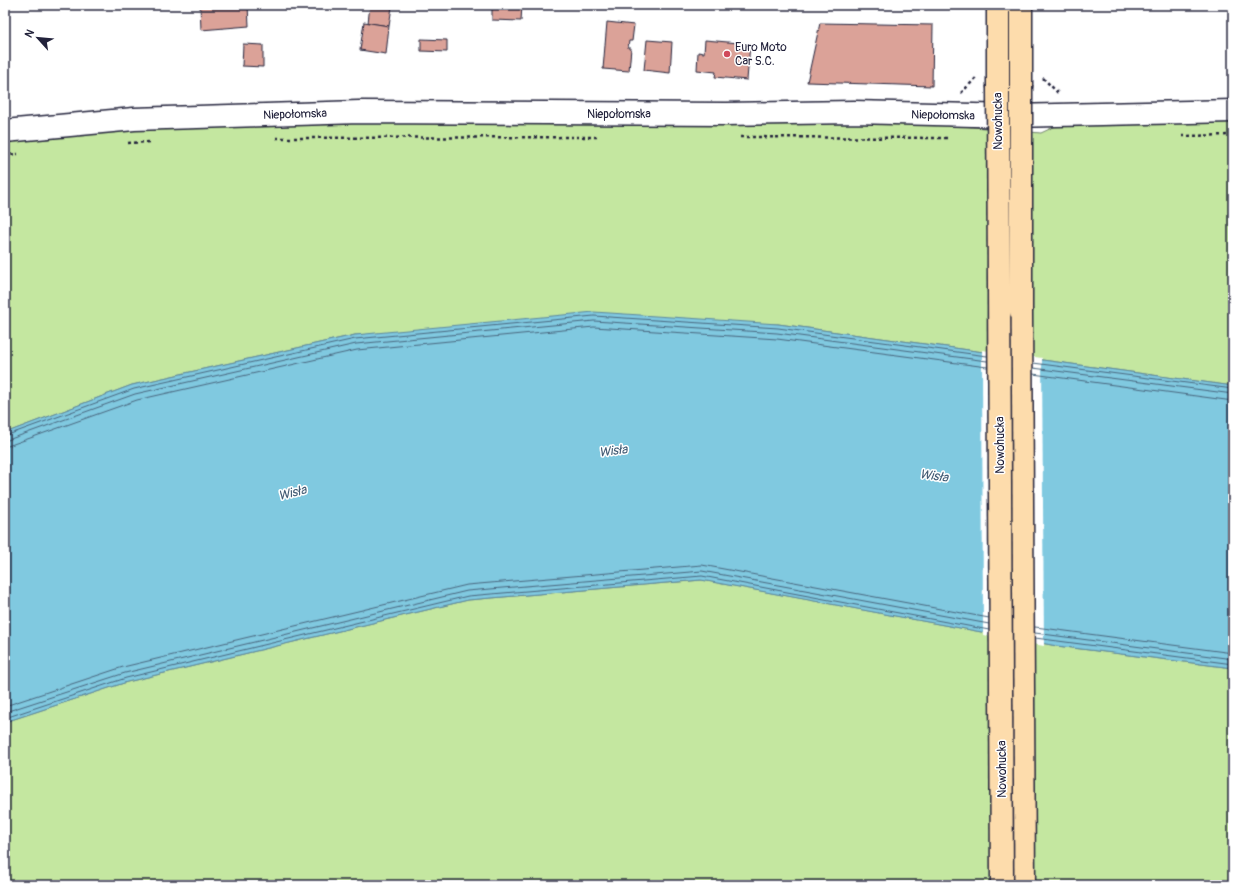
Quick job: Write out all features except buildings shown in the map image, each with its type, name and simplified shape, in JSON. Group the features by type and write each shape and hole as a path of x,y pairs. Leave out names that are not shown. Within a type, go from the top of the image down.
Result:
{"main road":[{"name":"Nowohucka","path":"998,5 1002,885"},
{"name":"Nowohucka","path":"1021,5 1024,885"}],"street":[{"name":"Niepołomska","path":"5,131 134,119 359,112 718,114 854,112 953,116 1012,116 1233,111"}],"path":[{"path":"1044,79 1063,98"},
{"path":"1179,136 1233,135"},
{"path":"272,138 606,137"},
{"path":"734,138 955,137"},
{"path":"124,144 155,142"},
{"path":"5,155 22,153"}],"green space":[{"path":"722,120 939,124 1041,133 1056,126 1233,120 1233,386 778,324 355,335 132,385 5,433 5,142 47,136 224,123"},
{"path":"702,580 1057,646 1233,668 1233,885 5,885 5,722 127,682 468,600"}],"water":[{"name":"Wisła","path":"594,312 778,324 1233,386 1233,668 1057,646 701,580 468,600 127,682 5,722 5,433 132,385 355,335"}],"pier":[{"path":"982,350 1042,358 1044,646 983,635"}],"place":[{"name":"Euro Moto Car S.C.","path":"727,54"}]}
